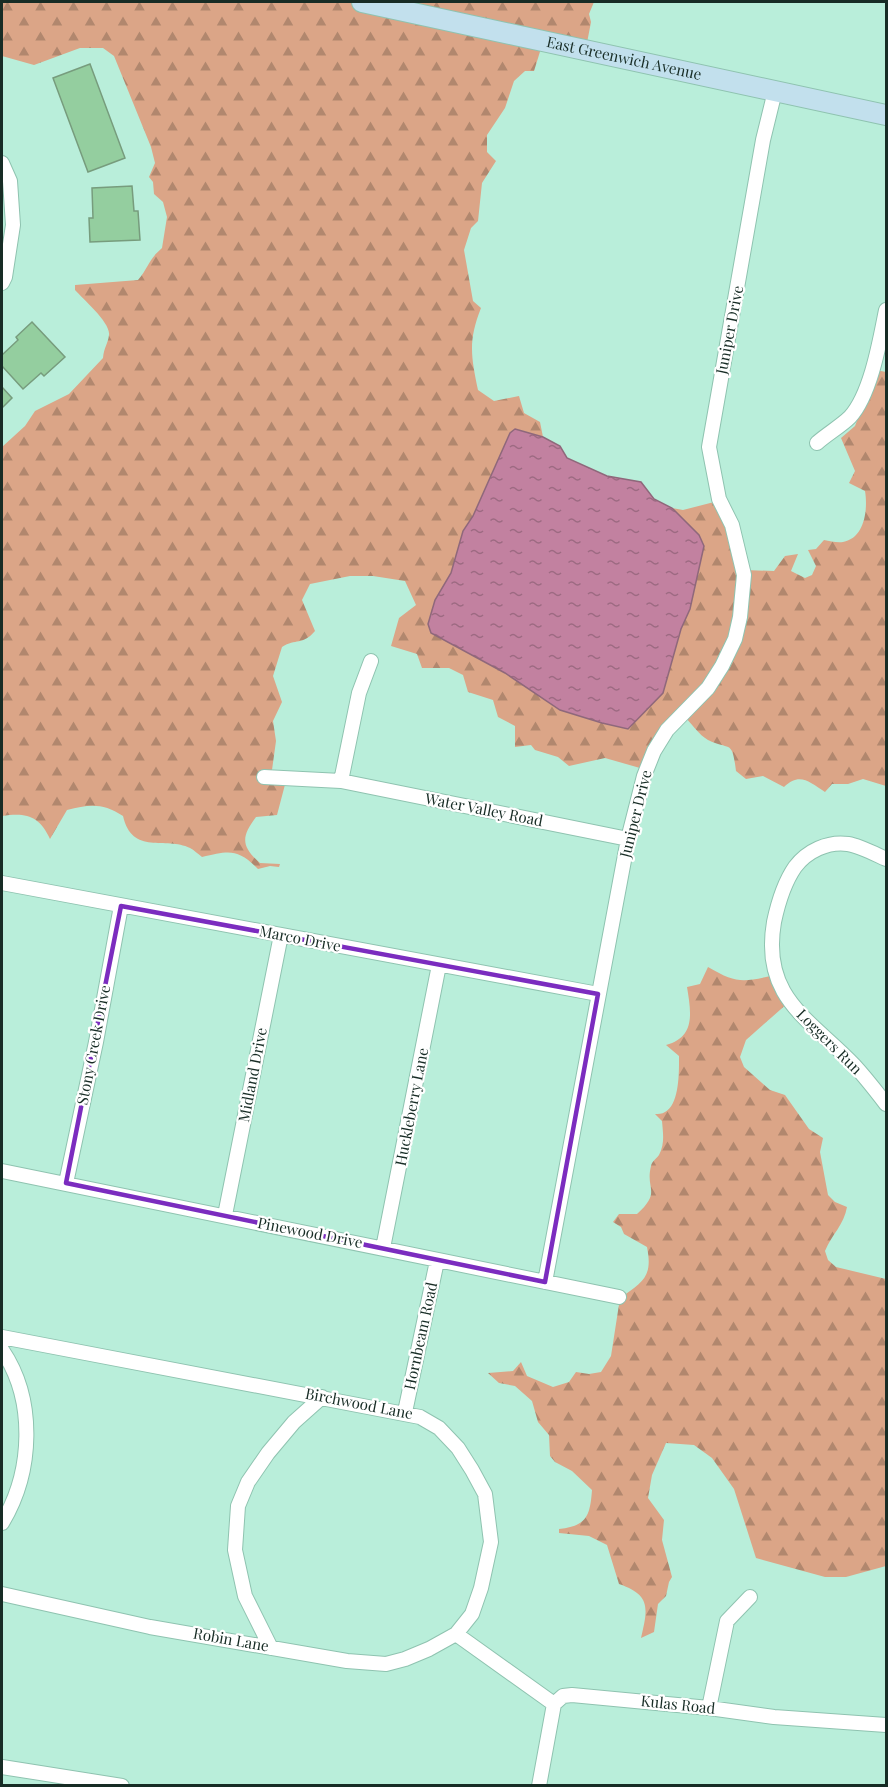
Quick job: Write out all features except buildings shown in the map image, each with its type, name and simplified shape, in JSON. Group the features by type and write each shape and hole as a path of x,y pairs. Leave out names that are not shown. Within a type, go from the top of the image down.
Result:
{"street":[{"name":"East Greenwich Avenue","path":"362,2 886,115"},
{"name":"Juniper Drive","path":"545,1282 628,839 644,776 654,751 667,730 708,688 722,666 735,639 740,617 744,576 732,525 719,499 709,447 763,140 775,91"},
{"path":"2,163 10,181 13,225 5,277 2,283"},
{"path":"817,443 851,416 864,392 877,356 886,310"},
{"path":"264,777 341,781 358,693 371,661"},
{"name":"Water Valley Road","path":"341,781 628,839"},
{"name":"Loggers Run","path":"886,859 848,844 828,845 812,851 796,866 783,891 773,928 772,954 777,980 787,998 800,1014 854,1065 886,1104"},
{"name":"Marco Drive","path":"2,883 598,994"},
{"name":"Stony Creek Drive","path":"66,1183 96,1042 121,906"},
{"name":"Midland Drive","path":"225,1215 281,935"},
{"name":"Huckleberry Lane","path":"383,1248 439,965"},
{"name":"Pinewood Drive","path":"2,1171 619,1297"},
{"name":"Hornbeam Road","path":"405,1412 437,1260"},
{"name":"Birchwood Lane","path":"2,1337 405,1412 420,1417 439,1428 458,1448 485,1494 490,1519 491,1542 487,1565 472,1614 456,1634"},
{"path":"2,1350 19,1383 26,1439 24,1467 18,1490 2,1523"},
{"path":"271,1648 245,1596 236,1550 238,1506 248,1482 268,1453 294,1422 322,1397"},
{"name":"Robin Lane","path":"2,1594 150,1627 347,1661 386,1664 405,1659 456,1634"},
{"path":"709,1708 727,1621 750,1597"},
{"path":"456,1634 554,1704 539,1785"},
{"name":"Kulas Road","path":"554,1704 563,1696 572,1695 709,1708 774,1717 886,1725"},
{"path":"2,1767 122,1785"}],"highlighted area":[{"path":"121,906 598,994 545,1282 66,1183"}],"green space":[{"path":"2,2 594,2 589,14 591,22 586,48 543,42 534,71 525,71 514,81 505,108 487,135 487,152 496,161 482,183 478,221 471,228 464,250 473,301 481,308 472,339 478,390 494,401 519,396 524,413 540,422 543,437 516,429 515,678 560,710 628,729 674,511 672,508 683,510 718,501 744,570 774,571 785,556 798,554 791,571 805,578 812,575 816,566 808,550 816,549 824,540 841,542 850,539 856,535 863,522 866,506 865,491 849,483 855,471 841,438 855,426 876,370 886,372 886,786 863,779 848,784 832,784 825,792 800,779 784,787 763,776 746,779 736,771 731,750 705,738 684,716 647,770 605,758 569,766 558,757 535,750 531,745 515,747 515,726 498,717 493,700 468,692 463,675 449,668 422,668 417,654 391,646 399,618 416,605 405,581 373,576 350,576 310,584 302,600 315,631 306,639 282,647 273,676 282,702 273,721 276,741 272,770 287,777 277,815 256,817 248,830 245,841 249,851 260,863 280,864 279,867 270,866 258,869 238,854 219,853 202,857 192,849 181,845 142,841 127,828 123,816 103,807 90,806 67,810 50,839 42,825 31,817 2,816 2,447 25,426 35,411 69,394 103,358 109,335 106,324 75,290 75,285 138,280 162,248 167,217 163,202 154,194 153,182 149,177 155,163 151,147 114,56 103,48 80,48 34,65 2,56"},
{"path":"708,967 740,980 775,975 789,1002 746,1040 740,1057 744,1067 770,1090 785,1095 809,1129 823,1138 820,1152 828,1195 835,1202 847,1207 825,1251 828,1260 836,1267 886,1279 886,1566 846,1577 825,1577 756,1558 734,1489 712,1458 694,1445 666,1443 652,1475 648,1498 664,1520 662,1540 672,1577 666,1596 658,1604 654,1632 641,1638 646,1611 645,1604 637,1593 619,1584 607,1545 589,1536 559,1533 559,1529 576,1525 585,1518 590,1507 592,1490 572,1471 555,1462 550,1456 549,1435 538,1422 532,1401 515,1386 499,1383 488,1373 513,1371 521,1362 527,1376 553,1387 569,1382 576,1372 589,1374 601,1372 611,1356 620,1298 640,1283 649,1265 647,1247 624,1234 621,1227 613,1222 619,1214 637,1214 651,1195 651,1166 661,1151 663,1138 662,1121 655,1114 664,1113 674,1102 679,1078 679,1056 666,1045 676,1041 687,1030 690,1005 687,987 700,984"}],"water":[{"path":"515,429 543,437 560,446 567,458 607,476 641,482 654,499 672,508 699,535 704,546 690,609 681,629 663,693 628,729 560,710 505,673 431,633 428,624 435,600 451,573 463,531 473,516 510,433"}]}
